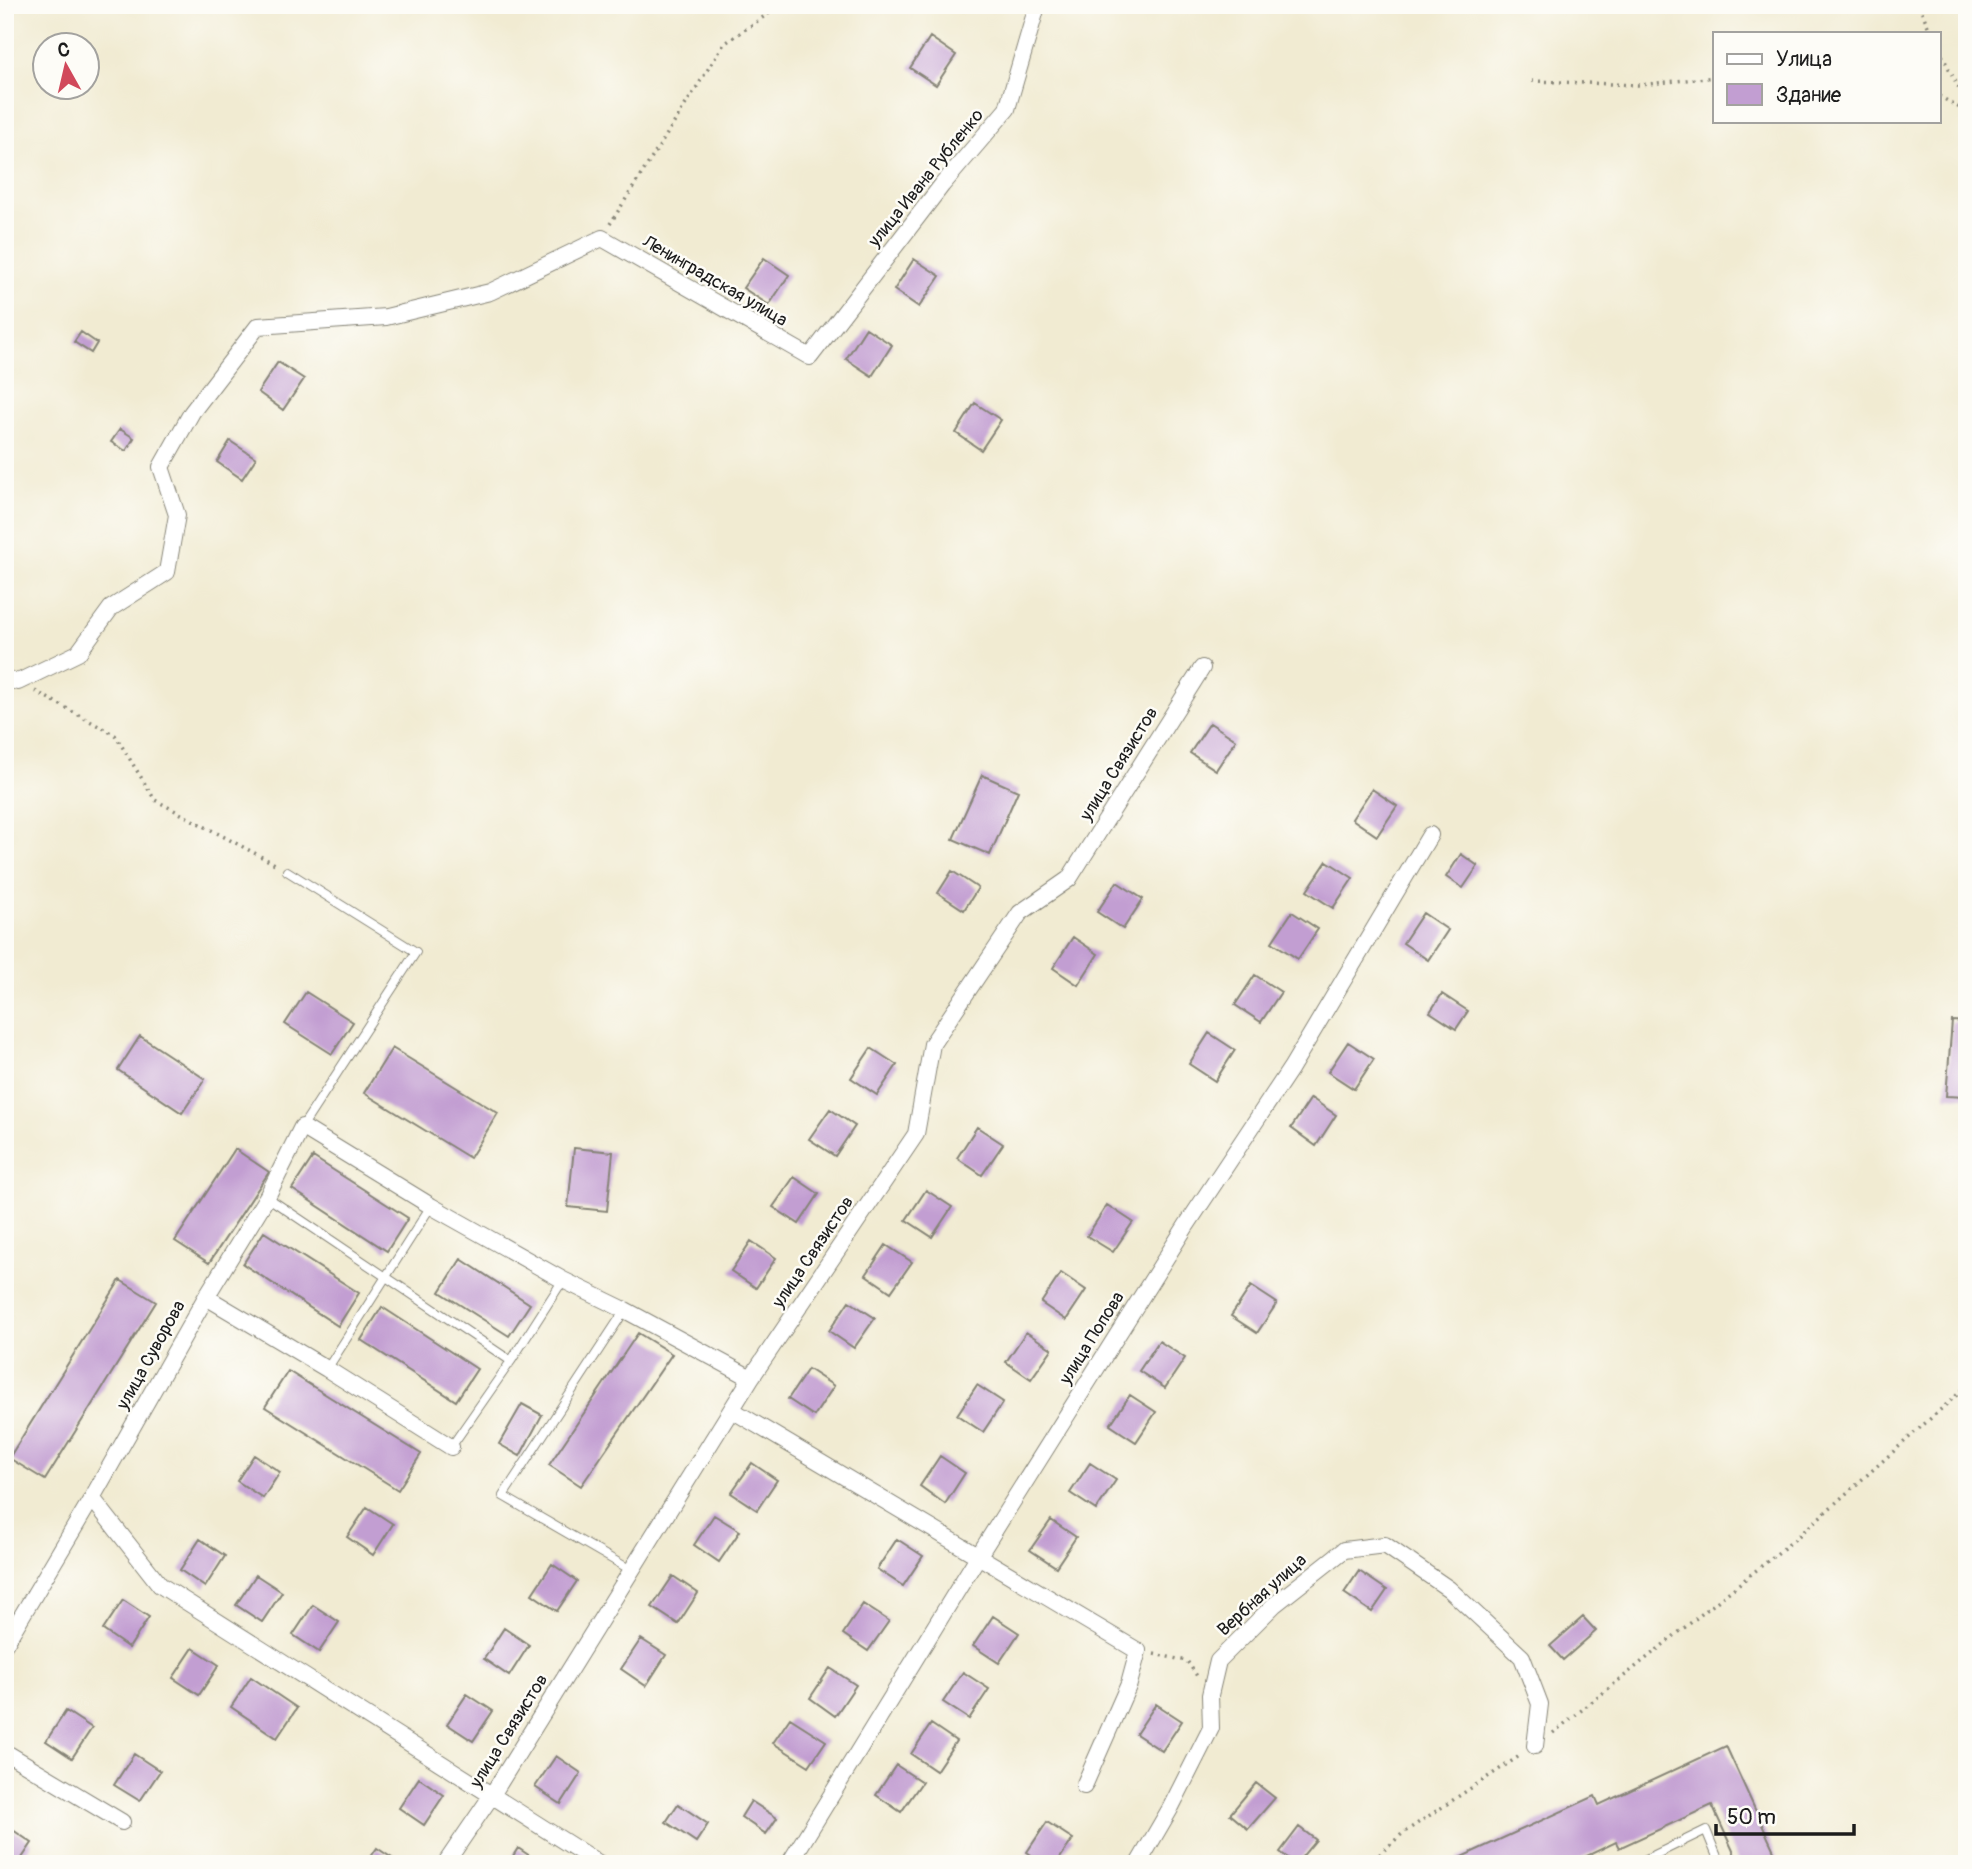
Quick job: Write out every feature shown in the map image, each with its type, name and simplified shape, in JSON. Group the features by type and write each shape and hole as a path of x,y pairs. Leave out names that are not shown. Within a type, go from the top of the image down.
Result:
{"street":[{"name":"улица Ивана Рубленко","path":"810,357 942,185 1007,109 1036,5"},
{"name":"Ленинградская улица","path":"602,238 810,357"},
{"path":"12,680 78,653 111,608 167,572 177,515 161,467 192,412 258,326 386,317 490,292 602,238"},
{"name":"улица Связистов","path":"445,1864 492,1795 751,1378 916,1134 932,1044 1020,913 1069,878 1202,668"},
{"name":"улица Попова","path":"789,1864 1178,1237 1291,1068 1430,835"},
{"path":"206,1297 267,1197 302,1127 431,1206 563,1280 751,1378"},
{"name":"улица Суворова","path":"5,1644 92,1498 206,1297 451,1447"},
{"path":"732,1409 1138,1651 1129,1684 1084,1786"},
{"path":"92,1498 160,1585 600,1864"},
{"name":"Вербная улица","path":"1138,1864 1212,1728 1210,1695 1218,1661 1274,1605 1344,1550 1385,1545 1449,1589 1522,1657 1540,1704 1535,1746"},
{"path":"5,1752 122,1822"}],"lane":[{"path":"287,871 416,952 302,1127"},
{"path":"267,1197 510,1362"},
{"path":"327,1370 431,1206"},
{"path":"451,1447 563,1280"},
{"path":"625,1310 503,1496 631,1570"},
{"path":"1636,1864 1706,1830 1720,1864"}],"path":[{"path":"602,238 724,44 781,5"},
{"path":"1919,5 1931,32"},
{"path":"1940,51 1967,104"},
{"path":"1532,81 1639,85 1713,77"},
{"path":"1940,97 1967,112"},
{"path":"12,680 115,735 155,800 287,871"},
{"path":"1370,1864 1402,1833 1535,1746 1580,1713 1794,1540 1967,1386"},
{"path":"1138,1651 1187,1661 1210,1695"}],"building":[{"path":"930,37 956,55 936,85 910,68"},
{"path":"764,258 789,275 769,305 743,288"},
{"path":"914,259 940,276 919,307 894,290"},
{"path":"866,328 892,345 872,376 846,359"},
{"path":"81,332 97,343 91,353 74,342"},
{"path":"278,362 304,379 283,410 258,392"},
{"path":"975,403 1001,420 981,450 956,433"},
{"path":"120,429 134,438 126,451 111,442"},
{"path":"230,441 256,458 242,479 217,462"},
{"path":"1210,723 1236,740 1216,770 1190,753"},
{"path":"982,775 1018,791 990,855 953,839"},
{"path":"1372,789 1397,806 1377,836 1352,819"},
{"path":"1461,854 1478,866 1463,888 1446,877"},
{"path":"1327,861 1353,878 1333,908 1307,891"},
{"path":"952,871 978,888 964,910 938,893"},
{"path":"1117,882 1143,899 1123,929 1097,912"},
{"path":"1292,912 1318,929 1298,959 1272,942"},
{"path":"1423,913 1448,930 1428,960 1403,943"},
{"path":"1073,937 1098,954 1078,985 1053,968"},
{"path":"1255,975 1281,992 1261,1022 1235,1005"},
{"path":"306,992 353,1022 332,1054 285,1024"},
{"path":"1442,994 1468,1011 1456,1029 1430,1012"},
{"path":"1952,1021 1967,1022 1967,1097 1946,1096"},
{"path":"1209,1033 1235,1050 1215,1081 1189,1064"},
{"path":"140,1036 205,1079 182,1113 118,1070"},
{"path":"1348,1042 1374,1059 1354,1089 1328,1072"},
{"path":"392,1048 498,1113 470,1158 364,1093"},
{"path":"871,1048 897,1065 877,1095 851,1078"},
{"path":"1311,1098 1336,1115 1316,1146 1291,1128"},
{"path":"830,1109 855,1126 835,1156 809,1139"},
{"path":"977,1127 1003,1144 982,1175 957,1158"},
{"path":"574,1148 613,1152 607,1211 568,1207"},
{"path":"235,1149 269,1172 209,1263 175,1241"},
{"path":"313,1157 408,1218 387,1251 292,1189"},
{"path":"794,1177 819,1194 799,1224 773,1207"},
{"path":"926,1190 952,1207 932,1237 906,1220"},
{"path":"1107,1205 1133,1222 1113,1252 1087,1236"},
{"path":"264,1232 359,1293 338,1326 243,1264"},
{"path":"751,1241 776,1258 756,1288 731,1271"},
{"path":"886,1245 912,1262 891,1292 866,1275"},
{"path":"461,1259 530,1304 509,1336 440,1292"},
{"path":"1061,1273 1086,1290 1066,1320 1041,1303"},
{"path":"120,1280 156,1302 45,1480 9,1458"},
{"path":"1251,1286 1277,1303 1257,1333 1231,1316"},
{"path":"849,1301 875,1318 854,1348 829,1331"},
{"path":"382,1307 477,1369 456,1401 361,1340"},
{"path":"1026,1332 1052,1349 1031,1379 1006,1362"},
{"path":"638,1333 672,1354 581,1486 549,1465"},
{"path":"1159,1341 1185,1358 1165,1388 1139,1371"},
{"path":"808,1369 834,1386 814,1416 788,1399"},
{"path":"288,1371 421,1454 398,1490 265,1407"},
{"path":"977,1385 1003,1402 983,1432 957,1415"},
{"path":"1130,1395 1156,1412 1136,1442 1110,1425"},
{"path":"522,1404 542,1415 520,1456 499,1444"},
{"path":"254,1455 280,1472 263,1498 237,1481"},
{"path":"940,1456 965,1473 945,1504 920,1486"},
{"path":"752,1463 777,1480 757,1510 731,1493"},
{"path":"1090,1463 1116,1480 1096,1510 1070,1493"},
{"path":"367,1507 393,1524 373,1555 347,1537"},
{"path":"714,1515 740,1531 719,1562 694,1545"},
{"path":"1051,1520 1076,1537 1056,1567 1030,1550"},
{"path":"200,1539 225,1556 205,1587 180,1570"},
{"path":"897,1539 923,1556 903,1586 877,1569"},
{"path":"552,1564 577,1581 557,1611 532,1594"},
{"path":"1359,1571 1387,1590 1372,1612 1344,1593"},
{"path":"256,1575 282,1592 262,1622 236,1605"},
{"path":"673,1576 698,1593 678,1624 652,1607"},
{"path":"123,1600 149,1617 129,1648 103,1630"},
{"path":"863,1604 889,1621 868,1651 843,1634"},
{"path":"313,1605 339,1622 319,1652 293,1635"},
{"path":"993,1616 1019,1633 999,1663 973,1646"},
{"path":"1583,1617 1596,1631 1563,1660 1550,1646"},
{"path":"504,1628 529,1645 509,1676 484,1659"},
{"path":"641,1639 666,1655 646,1686 621,1669"},
{"path":"193,1648 219,1665 199,1695 173,1678"},
{"path":"830,1668 856,1685 835,1716 810,1698"},
{"path":"963,1672 989,1689 969,1719 943,1702"},
{"path":"251,1677 297,1708 277,1738 231,1707"},
{"path":"467,1694 493,1711 473,1741 447,1724"},
{"path":"1156,1704 1182,1721 1162,1751 1136,1734"},
{"path":"66,1711 92,1728 72,1758 46,1741"},
{"path":"790,1718 826,1741 809,1766 773,1743"},
{"path":"931,1724 956,1741 936,1771 911,1754"},
{"path":"1726,1746 1780,1864 1739,1864 1712,1805 1619,1848 1616,1842 1570,1864 1459,1864 1457,1859 1595,1796 1599,1805"},
{"path":"134,1754 160,1771 140,1801 114,1785"},
{"path":"556,1756 581,1773 561,1804 535,1787"},
{"path":"896,1765 922,1782 901,1812 876,1795"},
{"path":"419,1778 444,1795 424,1825 399,1808"},
{"path":"1256,1783 1275,1798 1248,1829 1230,1814"},
{"path":"751,1801 777,1818 766,1834 741,1817"},
{"path":"678,1804 708,1824 696,1842 666,1822"},
{"path":"1047,1822 1073,1839 1056,1864 1044,1864 1027,1852"},
{"path":"7,1826 32,1843 18,1864 5,1864"},
{"path":"1299,1827 1316,1840 1296,1864 1280,1852"},
{"path":"377,1848 401,1864 366,1864"},
{"path":"518,1848 542,1864 508,1864"}]}
